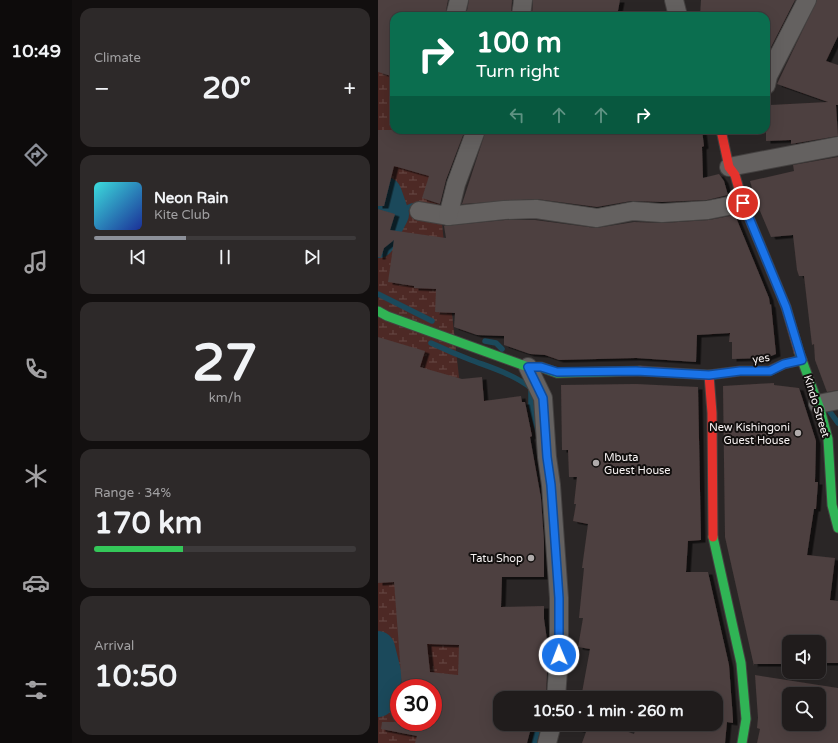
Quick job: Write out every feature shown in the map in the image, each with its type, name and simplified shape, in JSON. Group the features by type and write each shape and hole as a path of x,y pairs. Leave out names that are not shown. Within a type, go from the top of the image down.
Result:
{"street":[{"path":"456,12 459,0"},
{"path":"522,12 523,0"},
{"path":"674,0 677,12"},
{"path":"770,72 807,0"},
{"path":"448,216 456,184 475,134"},
{"name":"Kindo Street","path":"724,134 729,167 735,175 743,203 786,307 802,360 818,404 828,439 832,505 838,528"},
{"path":"729,167 838,146"},
{"path":"419,212 448,216 504,210 536,210 597,218 633,211 662,213 708,210 743,203"},
{"name":"yes","path":"378,311 387,316 528,367 541,367 557,372 636,371 704,375 740,371 770,371 784,364 802,360"},
{"path":"528,367 543,398 547,457 551,485 559,598 559,655 556,691"},
{"path":"704,375 711,387 713,420 713,538 741,663 746,719 742,743"},
{"path":"818,404 838,400"},
{"path":"547,743 550,731"}],"green space":[{"path":"378,0 390,12 390,134 399,134 435,161 464,422 473,743 378,743"}],"building":[{"path":"378,0 448,0 446,12 390,12 390,76 378,72"},
{"path":"469,0 512,0 511,12 467,12"},
{"path":"533,0 620,0 618,12 532,12"},
{"path":"701,0 795,0 770,49 770,12 700,12"},
{"path":"817,0 838,0 838,36 826,61 838,65 838,105 836,105 838,136 791,144 791,140 766,141 766,134 770,134 770,105 828,102 777,84"},
{"path":"378,130 390,130 390,134 463,134 446,180 440,204 422,198 429,176 394,166 384,206 378,206"},
{"path":"485,134 702,134 704,146 702,147 703,178 719,174 724,181 728,195 707,200 662,202 631,201 597,207 536,199 462,204"},
{"path":"838,157 838,390 827,392 815,360 804,276 799,276 797,270 793,235 771,237 755,199 750,181 794,171 793,165"},
{"path":"378,209 395,214 390,230 446,238 444,226 505,220 535,220 596,228 634,222 663,223 709,220 735,215 769,298 770,305 771,304 776,354 766,358 732,359 732,342 729,342 730,333 697,335 696,362 636,358 559,360 545,355 530,354 504,345 504,336 477,335 454,327 455,313 435,312 436,289 414,288 414,286 388,282 394,240 384,248 381,257 378,257"},
{"path":"378,337 425,351 420,367 462,379 482,377 484,401 521,396 522,402 525,402 532,436 530,437 541,498 544,541 544,577 502,577 501,607 544,606 544,619 548,647 546,691 493,691 493,731 530,731 527,743 415,743 417,736 391,731 442,731 442,679 401,679 394,582 378,583","holes":["427,644 459,645 458,675 430,672"]},
{"path":"774,383 774,385 799,388 816,441 815,482 818,482 816,509 814,509 807,555 835,558 830,600 838,601 838,663 826,663 826,635 782,635 782,664 754,664 754,666 725,537 723,386"},
{"path":"636,384 698,387 701,540 688,541 686,572 708,572 729,665 733,723 727,722 725,743 582,743 586,732 583,731 626,731 634,734 635,731 723,731 723,691 582,691 590,649 578,647 583,618 579,618 584,568 582,568 588,524 573,521 576,504 574,504 577,477 569,477 568,450 562,450 561,385"},
{"path":"755,675 838,688 838,743 757,743 760,729 757,728 758,718"},
{"path":"382,722 390,722 390,731 381,729"}],"waterway":[{"path":"378,193 385,194 392,214 378,241"},
{"path":"392,214 412,206 419,207"},
{"path":"378,294 432,321"},
{"path":"485,341 496,343 502,349"},
{"path":"431,343 510,375 531,388 531,405 538,431"},
{"path":"830,412 838,423"},
{"path":"378,648 385,676 378,700"},
{"path":"534,743 537,731"}],"traffic: fast":[{"path":"378,311 387,316 528,367 541,367 557,373 640,371"},
{"path":"799,352 820,409 828,439 832,505 838,528"},
{"path":"713,537 741,663 746,719 742,743"}],"traffic: jam":[{"path":"722,134 729,167 735,175 743,203 786,307 799,352"},
{"path":"640,371 709,375 740,371 769,371 784,364 802,360"},
{"path":"709,375 712,413 713,537"}],"place":[{"name":"New Kishingoni Guest House","path":"798,433"},
{"name":"Mbuta Guest House","path":"596,463"},
{"name":"Tatu Shop","path":"531,558"}],"route":[{"path":"559,655 559,598 543,398 528,367 541,367 557,372 596,373 636,371 709,375 740,371 770,371 784,364 802,360 786,307 764,257 743,203"}]}
